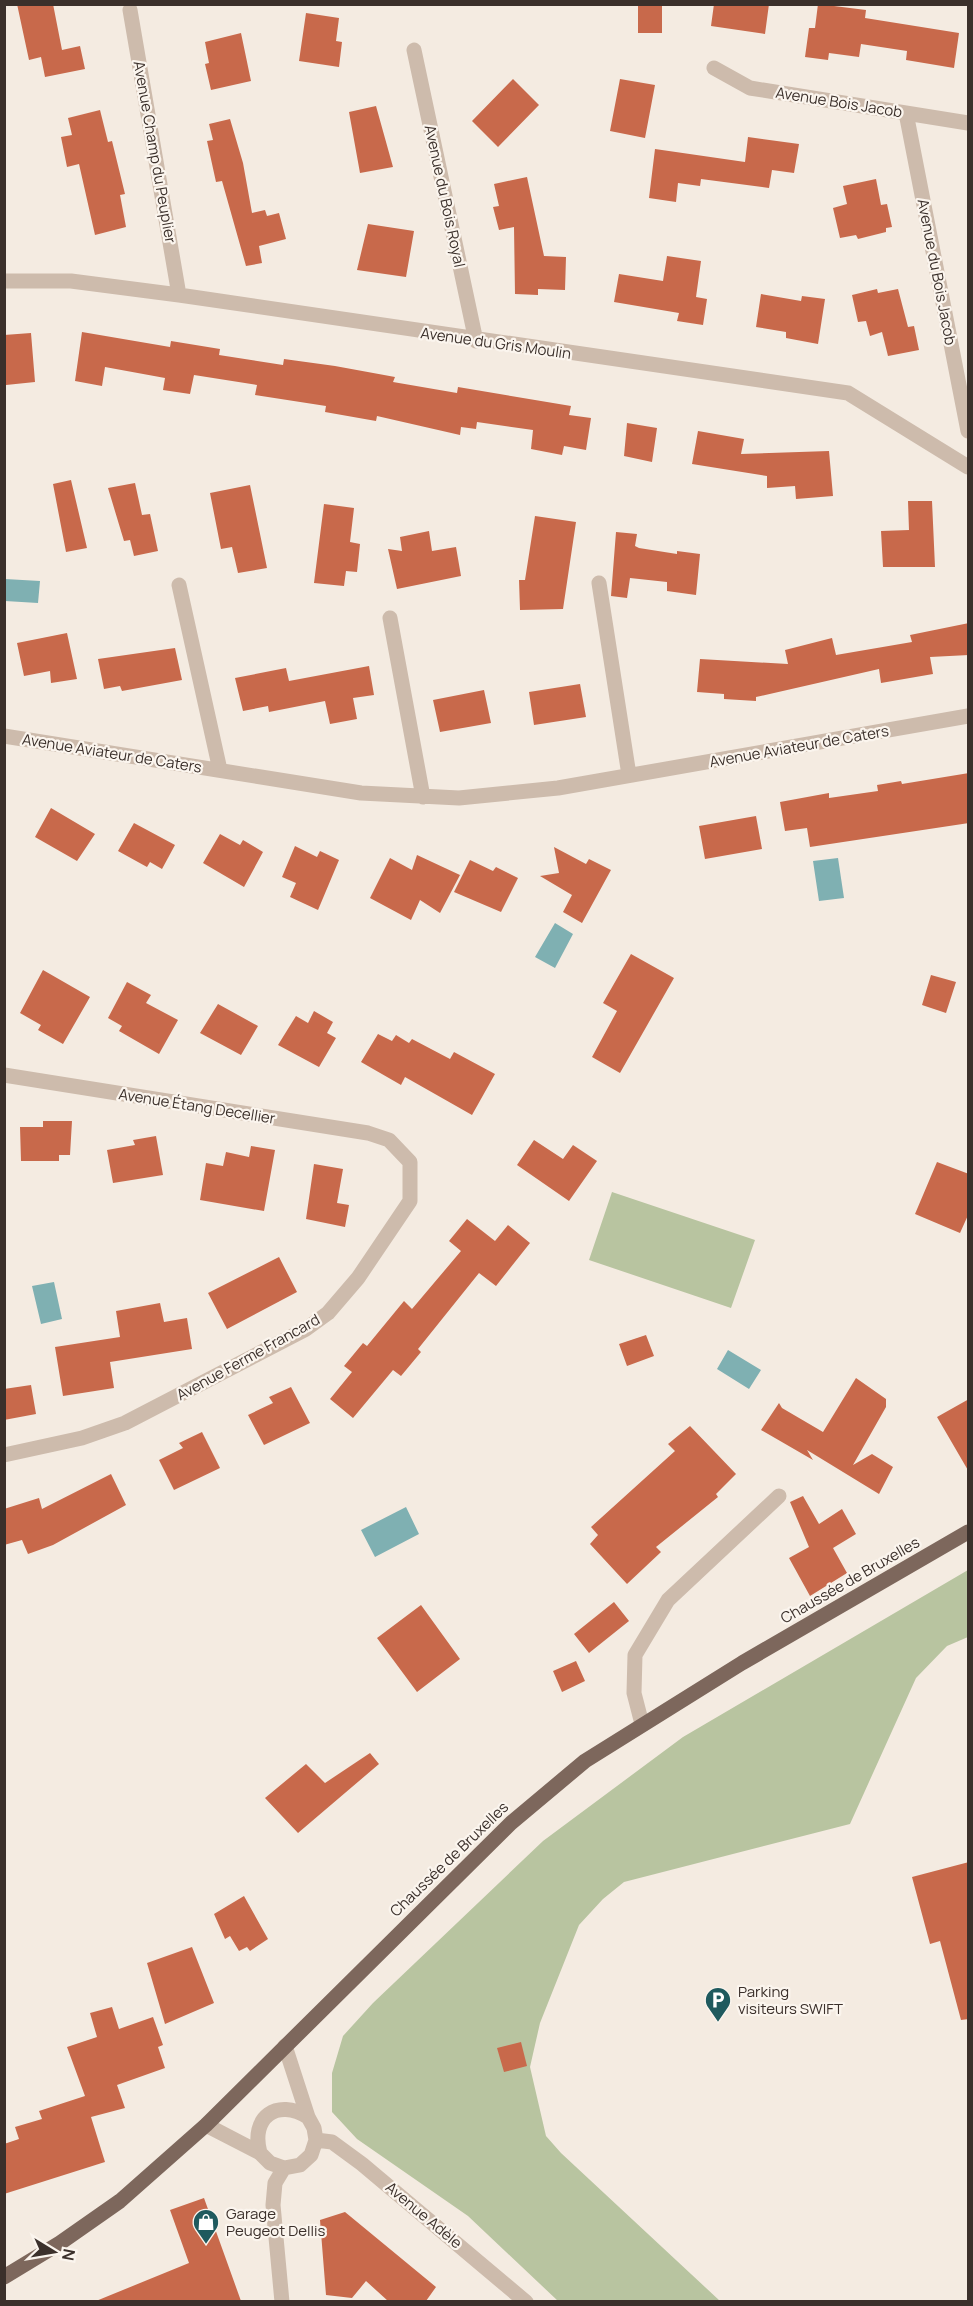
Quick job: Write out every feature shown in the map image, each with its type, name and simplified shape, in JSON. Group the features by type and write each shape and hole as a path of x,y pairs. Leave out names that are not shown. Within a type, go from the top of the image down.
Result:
{"main road":[{"name":"Chaussée de Bruxelles","path":"4,2277 60,2243 120,2200 206,2125 511,1823 585,1761 642,1724 969,1532"}],"street":[{"name":"Avenue Champ du Peuplier","path":"130,10 179,295"},
{"name":"Avenue du Bois Royal","path":"414,50 476,341"},
{"name":"Avenue Bois Jacob","path":"714,68 750,88 969,123"},
{"name":"Avenue du Bois Jacob","path":"906,113 969,431"},
{"name":"Avenue du Gris Moulin","path":"4,281 71,281 179,295 476,341 848,393 969,467"},
{"path":"599,583 629,775"},
{"name":"Avenue Aviateur de Caters","path":"178,585 220,771"},
{"path":"390,618 423,797"},
{"name":"Avenue Aviateur de Caters","path":"4,736 361,793 423,797 509,794 969,717"},
{"name":"Avenue Étang Decellier","path":"4,1075 368,1133 389,1140"},
{"name":"Avenue Ferme Francard","path":"4,1455 82,1438 125,1423 306,1329 328,1313 358,1278 410,1202 410,1162 389,1140"},
{"path":"642,1724 634,1693 635,1655 668,1600 779,1496"},
{"path":"206,2125 260,2152 270,2163 284,2168 300,2165 311,2155 316,2140 314,2128 308,2117 285,2046"},
{"path":"260,2152 256,2139 260,2125 269,2114 289,2109 308,2117"},
{"name":"Avenue Adèle","path":"316,2140 332,2142 362,2164 526,2301"},
{"path":"282,2301 273,2205 275,2183 284,2168"}],"green space":[{"path":"612,1192 755,1240 731,1308 589,1260"},
{"path":"968,1570 968,1637 947,1646 916,1678 850,1824 624,1882 603,1899 579,1925 540,2023 530,2067 546,2136 561,2153 720,2301 558,2301 468,2216 357,2139 332,2112 332,2073 343,2036 373,2003 543,1841 683,1737"}],"water":[{"path":"5,579 40,581 38,603 5,601"},
{"path":"838,858 844,898 819,901 813,861"},
{"path":"555,923 573,934 555,968 535,957"},
{"path":"54,1282 62,1319 41,1324 32,1286"},
{"path":"728,1350 761,1370 749,1389 717,1369"},
{"path":"406,1507 419,1534 375,1557 361,1530"}],"building":[{"path":"17,4 53,4 62,50 80,46 85,69 45,77 41,57 29,60"},
{"path":"638,4 662,4 662,33 638,33"},
{"path":"714,4 769,4 765,34 711,26"},
{"path":"818,4 866,10 865,18 959,33 954,68 906,60 907,51 861,44 859,57 829,53 828,60 805,57 809,28 815,28"},
{"path":"306,13 339,18 336,41 342,42 339,67 299,61"},
{"path":"241,33 251,81 211,90 205,64 209,63 205,42"},
{"path":"513,79 539,105 498,147 472,121"},
{"path":"620,79 655,85 645,138 610,131"},
{"path":"376,106 393,167 360,173 349,112"},
{"path":"100,110 108,142 112,141 125,194 120,195 126,227 95,235 79,164 67,167 61,137 72,135 68,118"},
{"path":"230,119 243,163 252,213 265,210 267,216 279,213 286,239 259,246 262,263 246,266 222,181 216,182 207,141 213,140 209,124"},
{"path":"748,137 799,144 794,173 772,170 769,188 701,179 700,186 678,183 676,202 649,198 655,149 745,162"},
{"path":"527,177 544,256 566,257 565,290 538,289 538,295 515,294 514,227 499,230 493,207 499,206 494,184"},
{"path":"876,179 881,205 887,204 892,227 886,228 886,232 858,239 856,235 840,238 833,208 847,204 843,186"},
{"path":"368,224 414,231 406,277 357,270"},
{"path":"667,256 701,261 696,297 707,299 703,325 677,321 679,313 614,302 619,274 663,281"},
{"path":"877,289 878,293 898,289 908,327 914,326 919,350 888,356 882,332 870,336 866,321 858,322 852,295"},
{"path":"761,294 801,301 802,296 825,299 818,344 786,338 786,332 756,327"},
{"path":"82,332 170,347 171,341 220,349 219,355 283,365 284,359 335,366 395,377 393,382 457,393 458,387 571,406 569,415 591,418 586,450 564,446 562,455 531,449 533,430 477,422 476,429 461,427 460,435 377,416 376,421 325,412 326,406 255,395 257,385 194,375 190,394 163,390 165,378 105,367 102,386 75,381"},
{"path":"31,333 35,382 6,385 4,335"},
{"path":"627,423 657,428 652,462 624,456"},
{"path":"698,431 744,439 741,454 829,451 833,496 796,499 795,486 767,488 767,476 692,464"},
{"path":"71,480 87,548 66,552 53,484"},
{"path":"135,483 142,515 150,514 158,551 134,556 130,540 124,541 108,488"},
{"path":"250,485 267,568 238,573 232,547 221,549 210,493"},
{"path":"908,501 932,501 935,567 883,567 881,531 909,530"},
{"path":"324,504 354,508 350,542 360,544 357,572 346,571 344,586 314,583"},
{"path":"535,516 576,522 563,609 520,610 519,580 525,580"},
{"path":"429,531 432,551 456,547 461,576 397,589 388,549 402,551 400,537"},
{"path":"616,532 637,534 635,546 639,548 677,554 677,551 700,554 696,595 667,591 667,582 630,578 627,598 611,596"},
{"path":"969,623 969,655 930,657 933,674 881,683 879,669 756,697 756,701 724,699 724,694 697,692 700,659 788,664 785,650 832,638 836,655 912,642 910,635"},
{"path":"67,633 77,679 51,683 50,671 24,676 17,643"},
{"path":"175,648 182,680 122,691 120,686 104,689 98,659"},
{"path":"369,666 374,695 353,698 357,719 330,724 325,701 269,712 268,706 243,711 235,678 286,668 289,681"},
{"path":"580,684 586,717 534,725 529,692"},
{"path":"484,690 491,723 440,732 433,700"},
{"path":"969,773 969,823 810,847 807,828 785,831 780,802 829,793 829,798 878,791 877,785 901,781 902,784"},
{"path":"51,808 95,834 77,861 35,837"},
{"path":"756,816 762,849 705,859 699,826"},
{"path":"134,823 175,845 162,869 150,862 147,867 118,851"},
{"path":"220,834 240,845 243,840 263,852 244,887 203,863"},
{"path":"295,846 317,857 320,851 339,860 318,910 290,897 296,883 282,877"},
{"path":"554,847 586,864 589,859 611,870 582,923 563,912 572,895 540,876 559,873"},
{"path":"417,855 460,875 440,913 420,900 411,920 370,898 390,858 412,870"},
{"path":"470,860 493,871 496,867 518,878 501,912 454,892"},
{"path":"631,954 674,978 620,1073 592,1057 617,1011 603,1003"},
{"path":"43,970 90,997 63,1044 38,1030 41,1025 20,1013"},
{"path":"931,975 956,982 946,1013 922,1005"},
{"path":"127,982 151,995 146,1003 178,1020 159,1054 119,1031 122,1026 108,1018"},
{"path":"218,1004 258,1026 241,1055 200,1033"},
{"path":"314,1011 333,1022 327,1033 336,1038 319,1067 278,1045 296,1016 308,1023"},
{"path":"378,1034 392,1041 396,1035 409,1043 412,1039 450,1059 454,1052 495,1074 472,1115 405,1077 401,1085 361,1062"},
{"path":"43,1121 72,1121 70,1155 59,1155 59,1161 21,1161 20,1127 43,1127"},
{"path":"156,1136 163,1175 113,1183 107,1150 135,1145 133,1140"},
{"path":"534,1140 563,1159 573,1145 597,1161 569,1201 517,1165"},
{"path":"251,1146 275,1150 264,1211 200,1200 206,1163 223,1166 226,1152 249,1157"},
{"path":"937,1162 969,1174 969,1213 960,1233 915,1214"},
{"path":"314,1164 343,1169 337,1203 349,1205 345,1227 306,1219"},
{"path":"467,1219 495,1241 508,1225 530,1243 496,1286 479,1273 418,1349 421,1352 401,1376 393,1370 353,1418 330,1399 352,1372 344,1366 363,1343 367,1346 404,1301 412,1309 461,1251 449,1241"},
{"path":"279,1257 297,1292 227,1329 208,1293"},
{"path":"160,1303 164,1322 187,1318 192,1349 110,1362 114,1388 63,1396 55,1347 120,1337 116,1311"},
{"path":"646,1335 654,1356 627,1366 619,1344"},
{"path":"856,1378 886,1399 886,1407 853,1465 872,1454 893,1467 879,1494 807,1450 813,1460 761,1430 779,1403 782,1408 823,1432"},
{"path":"31,1385 36,1414 4,1420 4,1389"},
{"path":"291,1387 310,1423 264,1445 248,1415 273,1403 269,1397"},
{"path":"969,1399 969,1472 937,1417"},
{"path":"690,1426 736,1474 716,1494 718,1497 656,1547 661,1552 627,1584 590,1544 598,1535 591,1527 675,1451 668,1444"},
{"path":"202,1432 220,1468 174,1490 159,1460 183,1448 179,1443"},
{"path":"111,1474 126,1505 53,1545 28,1554 22,1540 4,1545 4,1509 39,1498 42,1509"},
{"path":"803,1496 819,1524 842,1509 856,1534 833,1548 847,1573 810,1596 789,1558 809,1547 790,1502"},
{"path":"614,1602 629,1621 589,1653 574,1634"},
{"path":"421,1605 460,1659 417,1692 377,1638"},
{"path":"576,1661 585,1681 562,1692 553,1671"},
{"path":"370,1753 379,1764 298,1833 265,1798 306,1764 325,1783"},
{"path":"969,1862 969,2019 961,2020 940,1941 930,1944 912,1877"},
{"path":"244,1896 268,1939 250,1951 247,1947 239,1951 230,1936 225,1939 214,1914"},
{"path":"192,1947 214,2003 165,2024 147,1963"},
{"path":"112,2007 119,2029 153,2017 163,2045 158,2047 165,2068 117,2085 125,2108 91,2117 105,2162 4,2194 4,2144 19,2139 15,2127 42,2119 39,2111 85,2096 67,2047 97,2037 90,2013"},
{"path":"521,2042 527,2066 504,2072 497,2048"},
{"path":"204,2198 241,2301 96,2301 189,2263 170,2210"},
{"path":"345,2212 436,2287 426,2301 388,2301 366,2281 352,2298 326,2295 320,2220"}],"place":[{"name":"Parking visiteurs SWIFT","path":"718,2023"},
{"name":"Garage Peugeot Dellis","path":"206,2245"}]}
